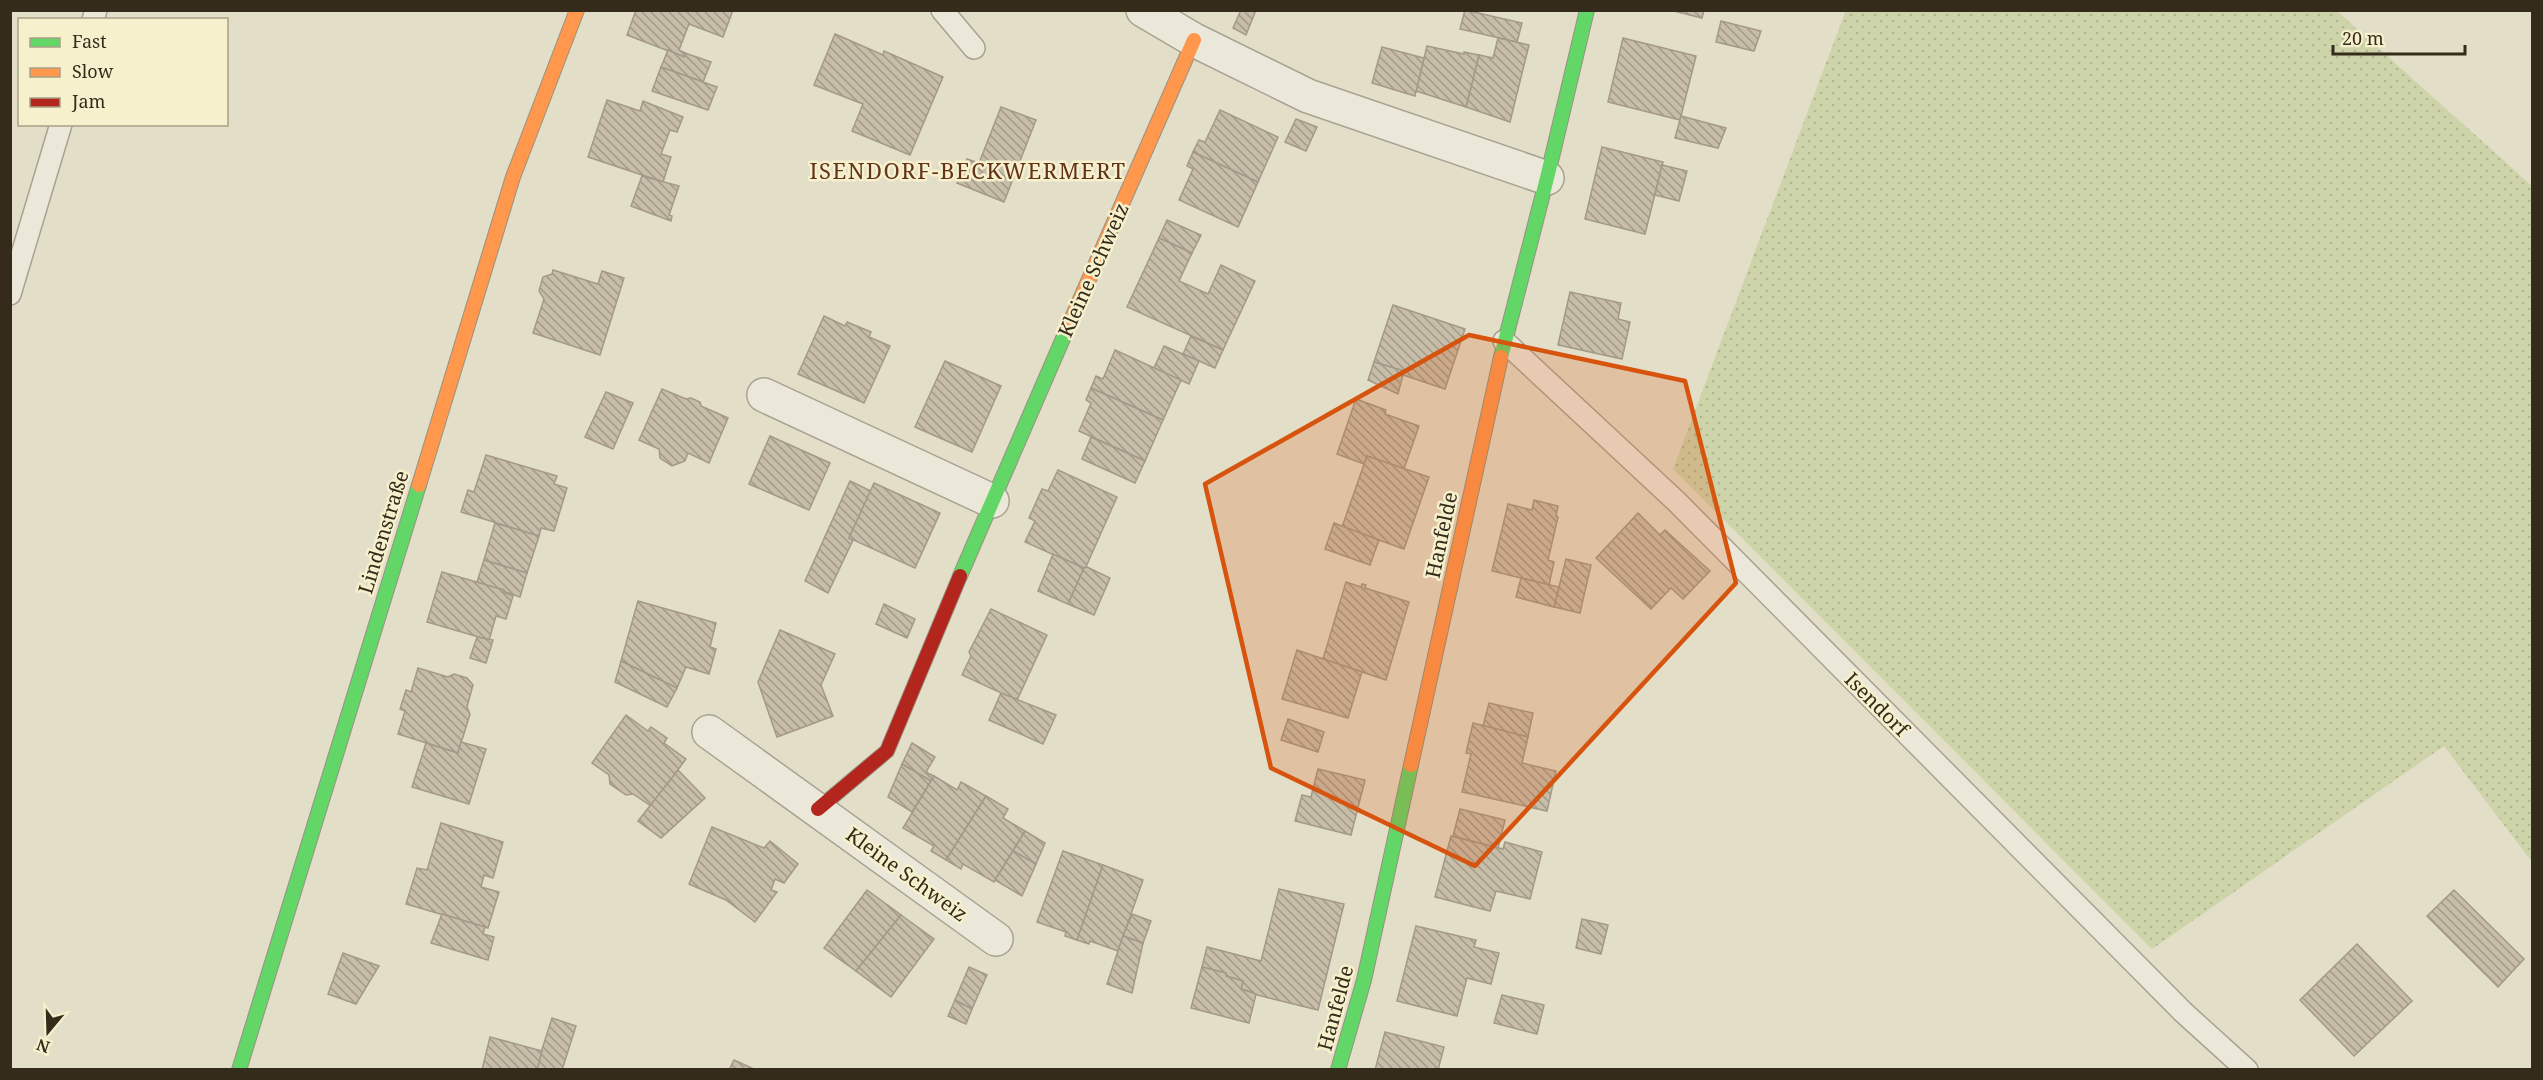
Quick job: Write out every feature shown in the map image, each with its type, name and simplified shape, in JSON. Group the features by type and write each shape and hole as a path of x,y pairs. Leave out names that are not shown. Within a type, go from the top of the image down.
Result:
{"street":[{"name":"Lindenstraße","path":"239,1070 513,177 577,10"},
{"path":"1143,10 1194,40 1308,96 1547,178"},
{"name":"Hanfelde","path":"1338,1070 1364,980 1504,341 1547,178 1587,10"},
{"name":"Kleine Schweiz","path":"818,810 887,751 992,501 1194,40"},
{"path":"764,395 992,501"},
{"name":"Kleine Schweiz","path":"710,732 996,939"}],"lane":[{"path":"942,10 974,48"},
{"path":"10,294 60,126"},
{"name":"Isendorf","path":"1504,341 1677,502 2183,1012 2247,1070"}],"highlighted area":[{"path":"1469,335 1685,381 1736,583 1475,866 1271,768 1205,484"}],"green space":[{"path":"1846,10 2337,11 2532,186 2532,862 2444,746 2152,949 1673,469"}],"building":[{"path":"636,10 733,10 723,37 689,24 679,50 685,53 684,57 627,35"},
{"path":"1241,10 1256,10 1246,35 1233,28"},
{"path":"1465,10 1522,23 1517,42 1460,29"},
{"path":"1670,10 1704,10 1702,18"},
{"path":"1721,21 1761,31 1754,51 1716,42"},
{"path":"835,34 883,55 884,51 943,77 910,155 852,131 863,104 814,85"},
{"path":"1498,38 1529,45 1510,122 1466,107 1479,55 1493,58"},
{"path":"1623,38 1696,56 1680,120 1608,102"},
{"path":"1427,46 1479,55 1466,107 1416,91"},
{"path":"1382,47 1424,58 1415,96 1372,83"},
{"path":"668,50 684,57 685,53 711,62 703,82 661,67"},
{"path":"661,67 717,87 708,110 652,91"},
{"path":"607,100 640,111 643,101 683,117 677,132 670,130 661,154 671,157 663,182 588,157"},
{"path":"1001,107 1036,120 1004,202 957,183 967,159 979,163"},
{"path":"1220,110 1278,137 1258,182 1193,152 1199,140 1205,142"},
{"path":"1681,116 1726,128 1718,148 1675,138"},
{"path":"1296,119 1317,127 1306,151 1285,142"},
{"path":"1602,147 1663,162 1645,234 1585,219"},
{"path":"1193,152 1258,182 1238,227 1179,200 1193,169 1187,166"},
{"path":"1662,165 1687,171 1679,201 1655,195"},
{"path":"642,176 679,186 669,215 672,216 671,221 631,206"},
{"path":"1167,220 1201,235 1192,253 1159,238"},
{"path":"1159,238 1192,253 1179,281 1208,294 1221,265 1255,281 1223,350 1127,307"},
{"path":"553,270 598,284 602,271 624,278 600,355 533,333 544,299 539,291 543,277 552,274"},
{"path":"1570,292 1621,303 1618,319 1630,322 1622,359 1558,345"},
{"path":"1393,305 1465,329 1445,389 1403,375 1404,371 1374,362"},
{"path":"824,316 845,326 847,322 871,332 869,337 890,346 864,403 798,374"},
{"path":"1191,336 1223,350 1215,368 1183,354"},
{"path":"1164,346 1199,361 1189,384 1154,368"},
{"path":"1115,350 1181,380 1163,420 1091,388 1096,376 1103,379"},
{"path":"945,361 1001,386 972,452 915,427"},
{"path":"1374,362 1404,371 1398,394 1368,380"},
{"path":"1091,388 1163,420 1145,461 1079,431 1091,403 1086,400"},
{"path":"662,389 686,399 691,398 700,402 701,406 728,418 709,463 688,453 685,461 672,466 660,458 659,449 639,440"},
{"path":"606,392 633,403 613,449 585,437"},
{"path":"1356,399 1386,410 1385,414 1419,426 1404,469 1367,456 1364,464 1337,454"},
{"path":"770,436 830,463 809,510 749,484"},
{"path":"1091,437 1145,461 1135,483 1082,459"},
{"path":"486,455 557,476 554,484 567,488 554,531 541,528 539,536 461,512 468,490 474,492"},
{"path":"1367,456 1429,477 1404,549 1342,527"},
{"path":"1058,470 1117,497 1085,569 1025,542 1035,521 1029,518 1042,489 1048,491"},
{"path":"850,481 871,491 849,538 853,540 828,593 805,581"},
{"path":"874,483 940,513 915,568 849,538"},
{"path":"1534,500 1558,506 1556,516 1558,517 1548,560 1554,562 1549,585 1492,571 1508,504 1532,510"},
{"path":"1638,513 1660,535 1665,530 1710,571 1683,599 1671,588 1651,609 1596,558"},
{"path":"495,523 539,536 527,573 484,560"},
{"path":"1334,523 1379,540 1370,565 1325,549"},
{"path":"1053,554 1084,568 1068,604 1038,591"},
{"path":"1566,559 1591,565 1580,613 1554,607"},
{"path":"484,560 527,573 520,597 477,582"},
{"path":"1087,567 1110,578 1094,615 1068,604 1084,568"},
{"path":"442,572 504,590 503,592 513,596 506,619 496,616 489,640 427,622"},
{"path":"1521,578 1559,587 1554,607 1516,597"},
{"path":"1346,582 1361,587 1362,584 1366,585 1365,588 1409,602 1386,680 1323,659"},
{"path":"638,601 716,623 710,647 716,649 709,674 686,667 677,688 621,661"},
{"path":"884,604 915,619 907,638 876,624"},
{"path":"991,609 1047,635 1018,698 1014,699 962,675 971,656 969,652"},
{"path":"780,630 835,654 821,685 833,716 777,737 758,682"},
{"path":"477,637 493,640 486,663 470,658"},
{"path":"1297,650 1362,672 1348,718 1282,699"},
{"path":"621,661 677,688 667,707 615,682"},
{"path":"418,668 448,677 454,674 467,678 473,685 467,707 470,714 458,753 398,734 405,711 400,709 406,690 411,692"},
{"path":"1001,693 1056,715 1043,744 989,720"},
{"path":"1489,703 1533,713 1528,737 1483,726"},
{"path":"626,715 648,731 651,727 667,738 664,743 686,759 651,806 633,794 626,795 610,784 609,775 592,763"},
{"path":"1288,719 1324,732 1318,752 1281,740"},
{"path":"1473,723 1528,737 1522,763 1556,771 1547,811 1462,792 1471,754 1466,753"},
{"path":"461,742 486,749 469,804 412,787 426,743 458,753"},
{"path":"912,743 935,757 926,772 934,776 931,781 902,764"},
{"path":"902,764 931,781 912,812 888,797"},
{"path":"1318,769 1365,780 1351,835 1295,821 1302,795 1311,797"},
{"path":"678,770 705,798 661,838 638,821"},
{"path":"934,776 957,790 961,782 986,796 946,860 931,851 934,846 903,828"},
{"path":"986,796 1008,809 1003,818 1025,831 994,882 963,864 961,869 946,860"},
{"path":"1460,809 1505,820 1498,848 1453,836"},
{"path":"441,823 503,842 493,878 484,875 481,887 499,892 488,928 406,904 417,868 427,870"},
{"path":"712,827 764,848 770,841 798,864 784,883 775,879 771,890 777,892 755,922 726,900 689,884"},
{"path":"1025,831 1045,843 1036,864 1013,851"},
{"path":"1451,836 1503,849 1505,842 1542,852 1530,899 1496,891 1490,911 1435,897"},
{"path":"1013,851 1036,864 1022,896 995,880"},
{"path":"1063,851 1103,865 1077,940 1065,936 1066,932 1037,922"},
{"path":"1103,865 1143,880 1118,951 1090,941 1089,944 1077,940"},
{"path":"1279,889 1344,904 1318,1010 1253,994 1253,992 1241,989 1243,981 1226,976 1226,973 1202,967 1207,947 1261,961"},
{"path":"867,890 901,915 856,971 824,948"},
{"path":"2454,890 2524,959 2498,987 2427,916"},
{"path":"442,914 485,927 483,934 494,937 488,960 431,943"},
{"path":"1132,914 1151,921 1143,943 1123,936"},
{"path":"901,915 934,939 891,997 856,971"},
{"path":"1582,919 1608,925 1601,954 1576,948"},
{"path":"1416,926 1476,940 1474,947 1499,953 1491,984 1467,978 1457,1016 1397,1001"},
{"path":"1123,936 1143,943 1132,993 1107,984"},
{"path":"2357,944 2412,1001 2354,1056 2300,1000"},
{"path":"343,953 379,966 356,1004 328,994"},
{"path":"969,967 987,975 972,1009 955,1000"},
{"path":"1202,967 1226,973 1226,976 1243,981 1241,989 1256,994 1249,1023 1191,1008"},
{"path":"1502,995 1544,1005 1537,1034 1494,1023"},
{"path":"955,1000 972,1009 966,1024 948,1016"},
{"path":"552,1018 576,1026 562,1070 536,1068"},
{"path":"1385,1032 1444,1047 1438,1070 1375,1070"},
{"path":"490,1037 542,1051 537,1070 482,1070"},
{"path":"734,1060 756,1070 729,1070"}],"traffic: fast":[{"path":"1501,357 1587,10"},
{"path":"960,576 1068,327"},
{"path":"239,1070 419,485"},
{"path":"1338,1070 1364,980 1411,765"}],"traffic: slow":[{"path":"419,485 513,177 577,10"},
{"path":"1068,327 1194,40"},
{"path":"1411,765 1501,357"}],"traffic: jam":[{"path":"818,809 887,751 960,576"}],"district":[{"name":"ISENDORF-BECKWERMERT","path":"968,170"}]}
